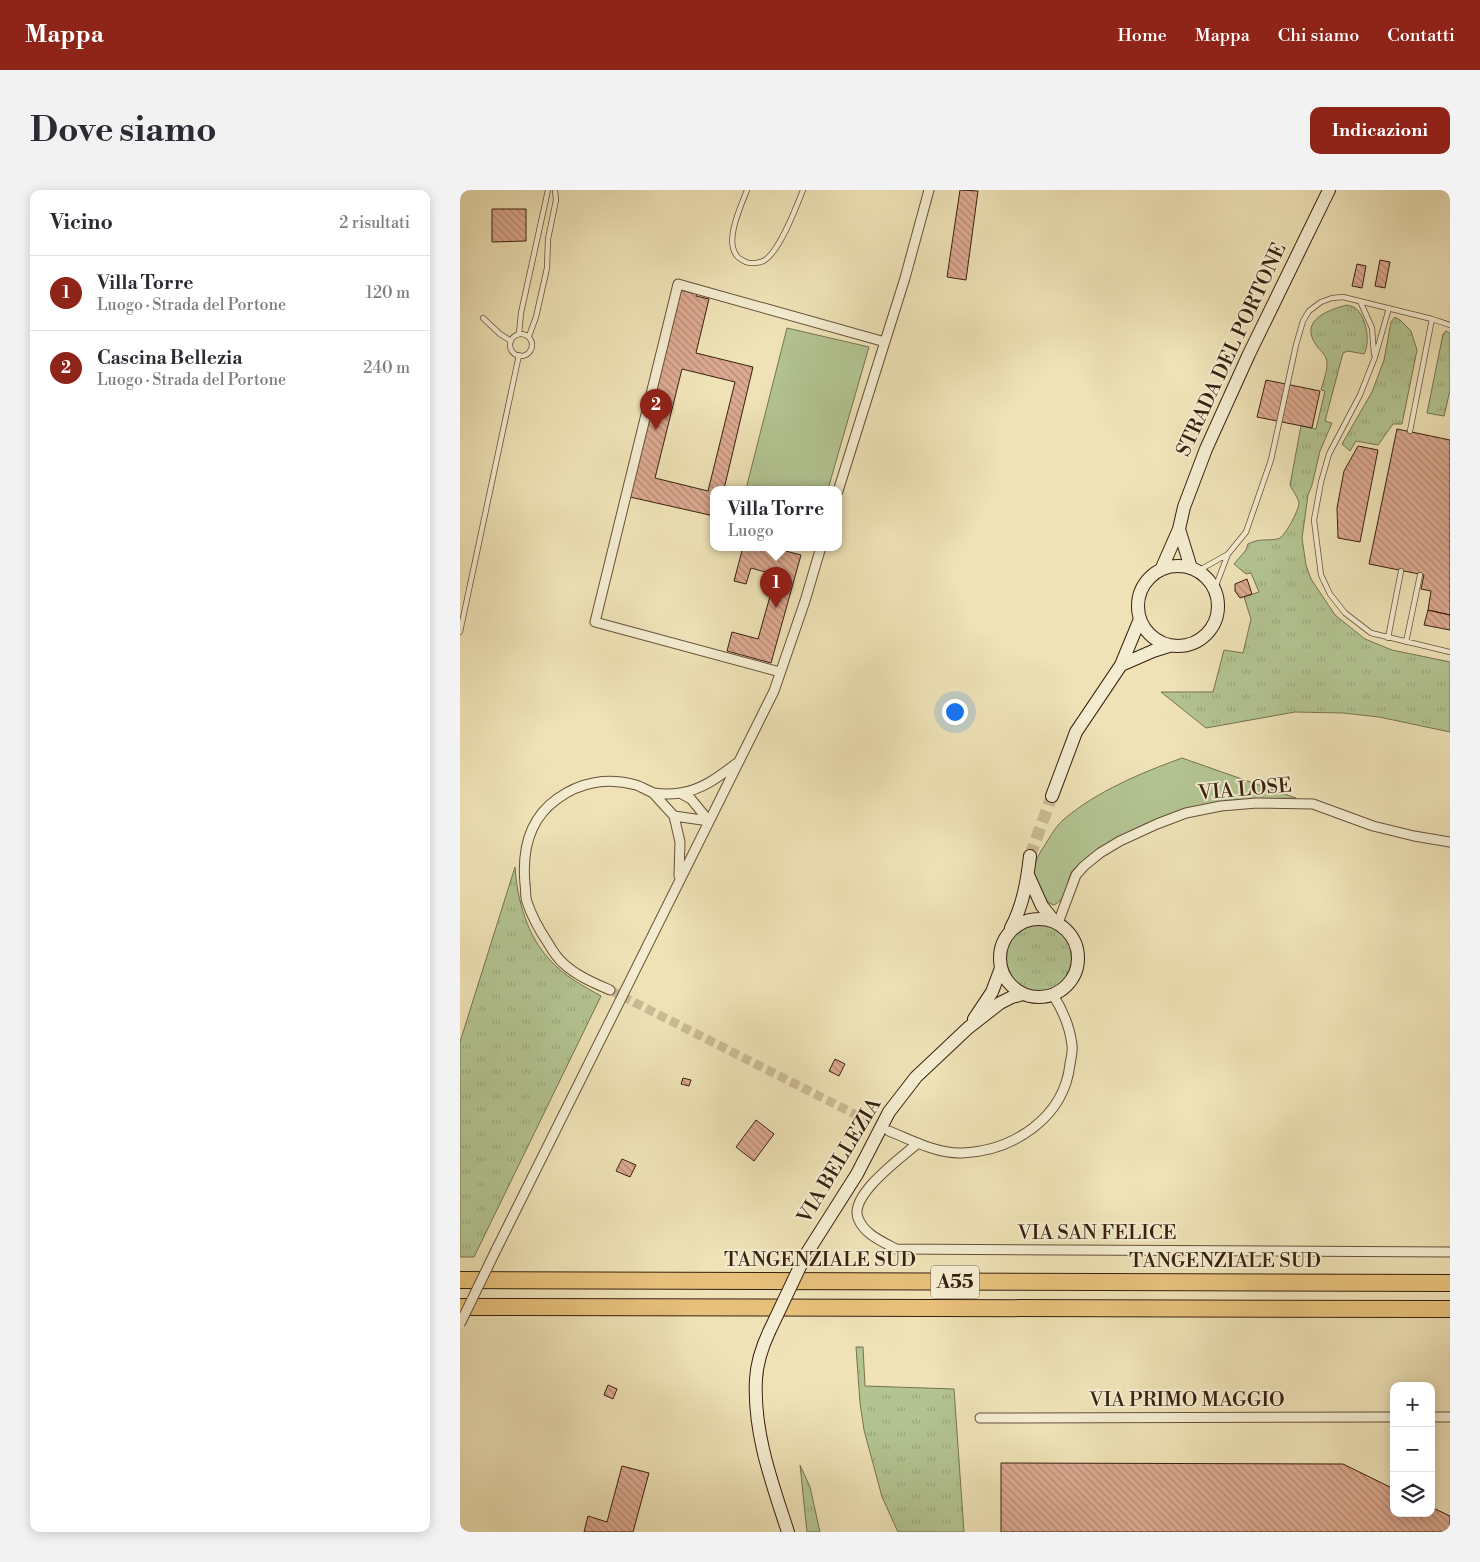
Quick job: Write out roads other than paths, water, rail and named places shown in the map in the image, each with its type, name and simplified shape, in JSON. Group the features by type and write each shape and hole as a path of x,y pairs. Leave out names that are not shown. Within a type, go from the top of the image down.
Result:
{"highway":[{"name":"TANGENZIALE SUD","path":"460,1280 1450,1283"},
{"name":"A55","path":"460,1307 1450,1309"}],"street":[{"path":"840,486 885,342 929,190"},
{"name":"STRADA DEL PORTONE","path":"1161,570 1179,529 1184,506 1206,449 1249,354 1329,190"},
{"path":"780,672 595,622 678,284 885,342"},
{"path":"1179,529 1195,569"},
{"path":"460,1324 774,691 805,601 820,551"},
{"path":"1121,665 1153,650 1195,643 1206,636 1214,626 1218,614 1218,600 1215,588 1208,578 1195,569 1174,566 1161,570 1150,577 1142,588 1138,601 1140,619 1144,628 1150,636 1169,646"},
{"path":"1052,796 1076,732 1121,665 1140,619"},
{"path":"653,793 680,793 696,789 714,780 739,761"},
{"path":"610,990 586,980 564,964 540,931 527,901 524,873 526,845 532,828 541,814 556,800 575,788 594,782 615,781 636,785 653,793 674,816 680,842 679,882"},
{"path":"680,793 691,799 709,821"},
{"name":"VIA LOSE","path":"1056,922 1076,875 1084,866 1120,841 1186,813 1221,806 1257,803 1313,804 1373,826 1450,842"},
{"path":"674,816 709,821"},
{"name":"VIA BELLEZIA","path":"968,1028 992,992 1001,968 999,957 1003,942 1020,911 1030,856"},
{"path":"888,1132 918,1143 960,1153 988,1150 1003,1146 1029,1132 1052,1110 1067,1083 1072,1045 1065,1019 1053,995 1066,986 1073,978 1079,955 1077,946 1068,930 1056,922 1042,906 1028,875"},
{"path":"1010,930 1025,921 1035,918 1056,922"},
{"path":"1001,968 1007,981 1022,994"},
{"name":"VIA BELLEZIA","path":"788,1532 769,1473 757,1421 756,1379 761,1351 805,1256 857,1174 890,1112 916,1077 968,1028 1000,1004 1022,994 1037,997 1053,995"},
{"name":"VIA SAN FELICE","path":"918,1143 875,1181 861,1197 856,1208 858,1218 864,1228 873,1237 896,1249 1450,1252"},
{"name":"VIA PRIMO MAGGIO","path":"980,1418 1390,1417"},
{"path":"1435,1417 1450,1417"}],"lane":[{"path":"519,334 528,336 532,342 532,349 527,354 519,355 513,352 511,341 519,334 521,313 548,190"},
{"path":"528,336 536,317 547,268 548,239 556,200 555,190"},
{"path":"747,190 734,227 732,244 737,256 749,263 763,262 772,253 795,210 803,190"},
{"path":"1215,588 1228,554 1246,532 1272,460 1296,345 1303,321 1309,311 1321,302 1342,297 1360,300 1450,325"},
{"path":"1360,300 1372,328 1375,357"},
{"path":"1388,308 1375,357 1360,395 1329,454 1321,482 1314,520 1321,575 1330,594 1345,613 1371,634 1450,652"},
{"path":"483,318 500,334 511,341"},
{"path":"1410,431 1432,319"},
{"path":"460,632 519,355"},
{"path":"1195,569 1228,554"},
{"path":"1388,638 1401,571"},
{"path":"1406,642 1420,575"}],"tunnel":[{"path":"1030,856 1052,796"},
{"path":"610,990 884,1129"}],"place":[{"name":"Cascina Bellezia","path":"656,430"},
{"name":"Villa Torre","path":"776,608"}]}
